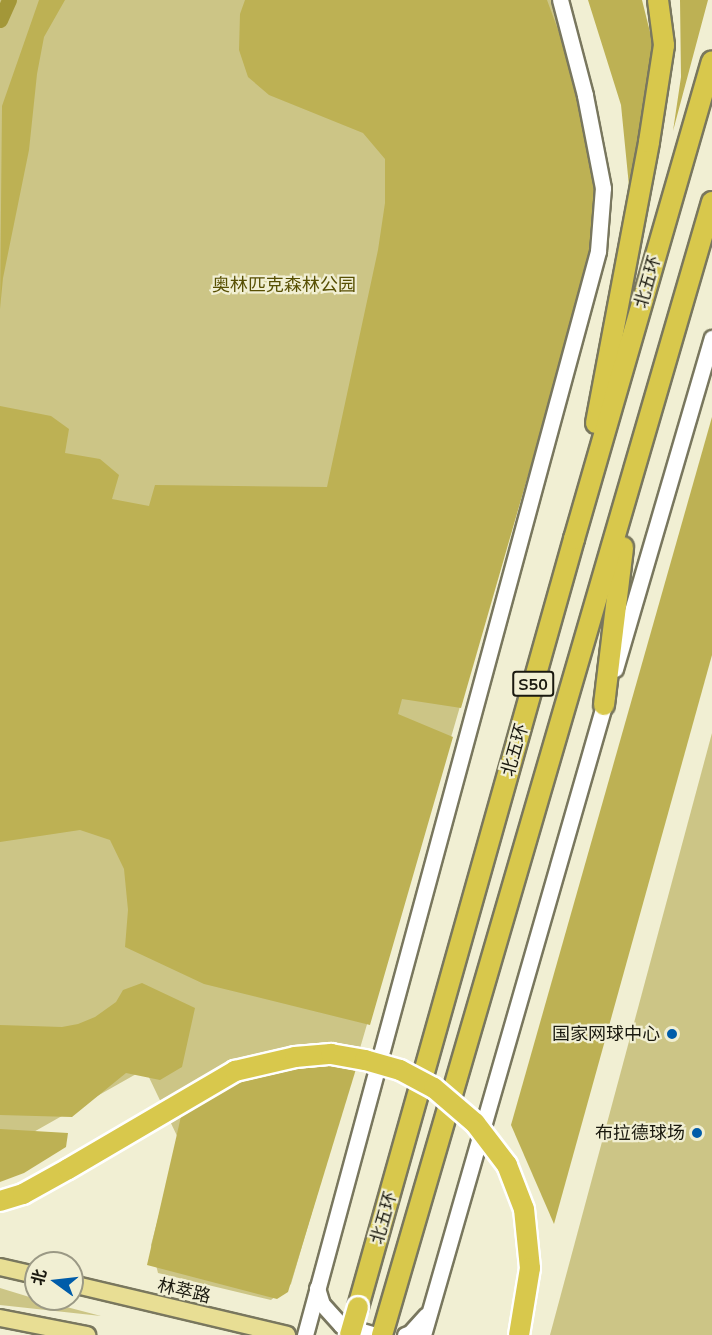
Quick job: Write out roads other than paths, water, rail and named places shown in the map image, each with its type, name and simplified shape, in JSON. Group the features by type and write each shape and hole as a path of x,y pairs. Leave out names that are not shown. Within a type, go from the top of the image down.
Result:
{"highway":[{"path":"574,539 651,131 664,45 658,0"},
{"name":"北五环","path":"350,1335 574,539 712,62"},
{"name":"北五环","path":"385,1326 712,202"},
{"path":"604,705 630,490"},
{"path":"0,1201 23,1194 235,1071 295,1057 331,1054 366,1060 400,1070 434,1088 475,1123 507,1166 524,1209 530,1268 519,1335"}],"main road":[{"path":"0,1267 24,1272"},
{"name":"林萃路","path":"84,1287 258,1331 287,1335"},
{"path":"0,1318 87,1335"}],"street":[{"path":"305,1335 598,251 603,188 585,95 560,0"},
{"path":"423,1335 712,338"},
{"path":"317,1288 322,1304 341,1325 375,1335"},
{"path":"405,1335 410,1334 430,1311"}],"waterway":[{"path":"0,20 9,0"}],"place":[{"name":"国家网球中心","path":"672,1034"},
{"name":"布拉德球场","path":"697,1133"}],"park label":[{"name":"奥林匹克森林公园","path":"284,285"}]}
